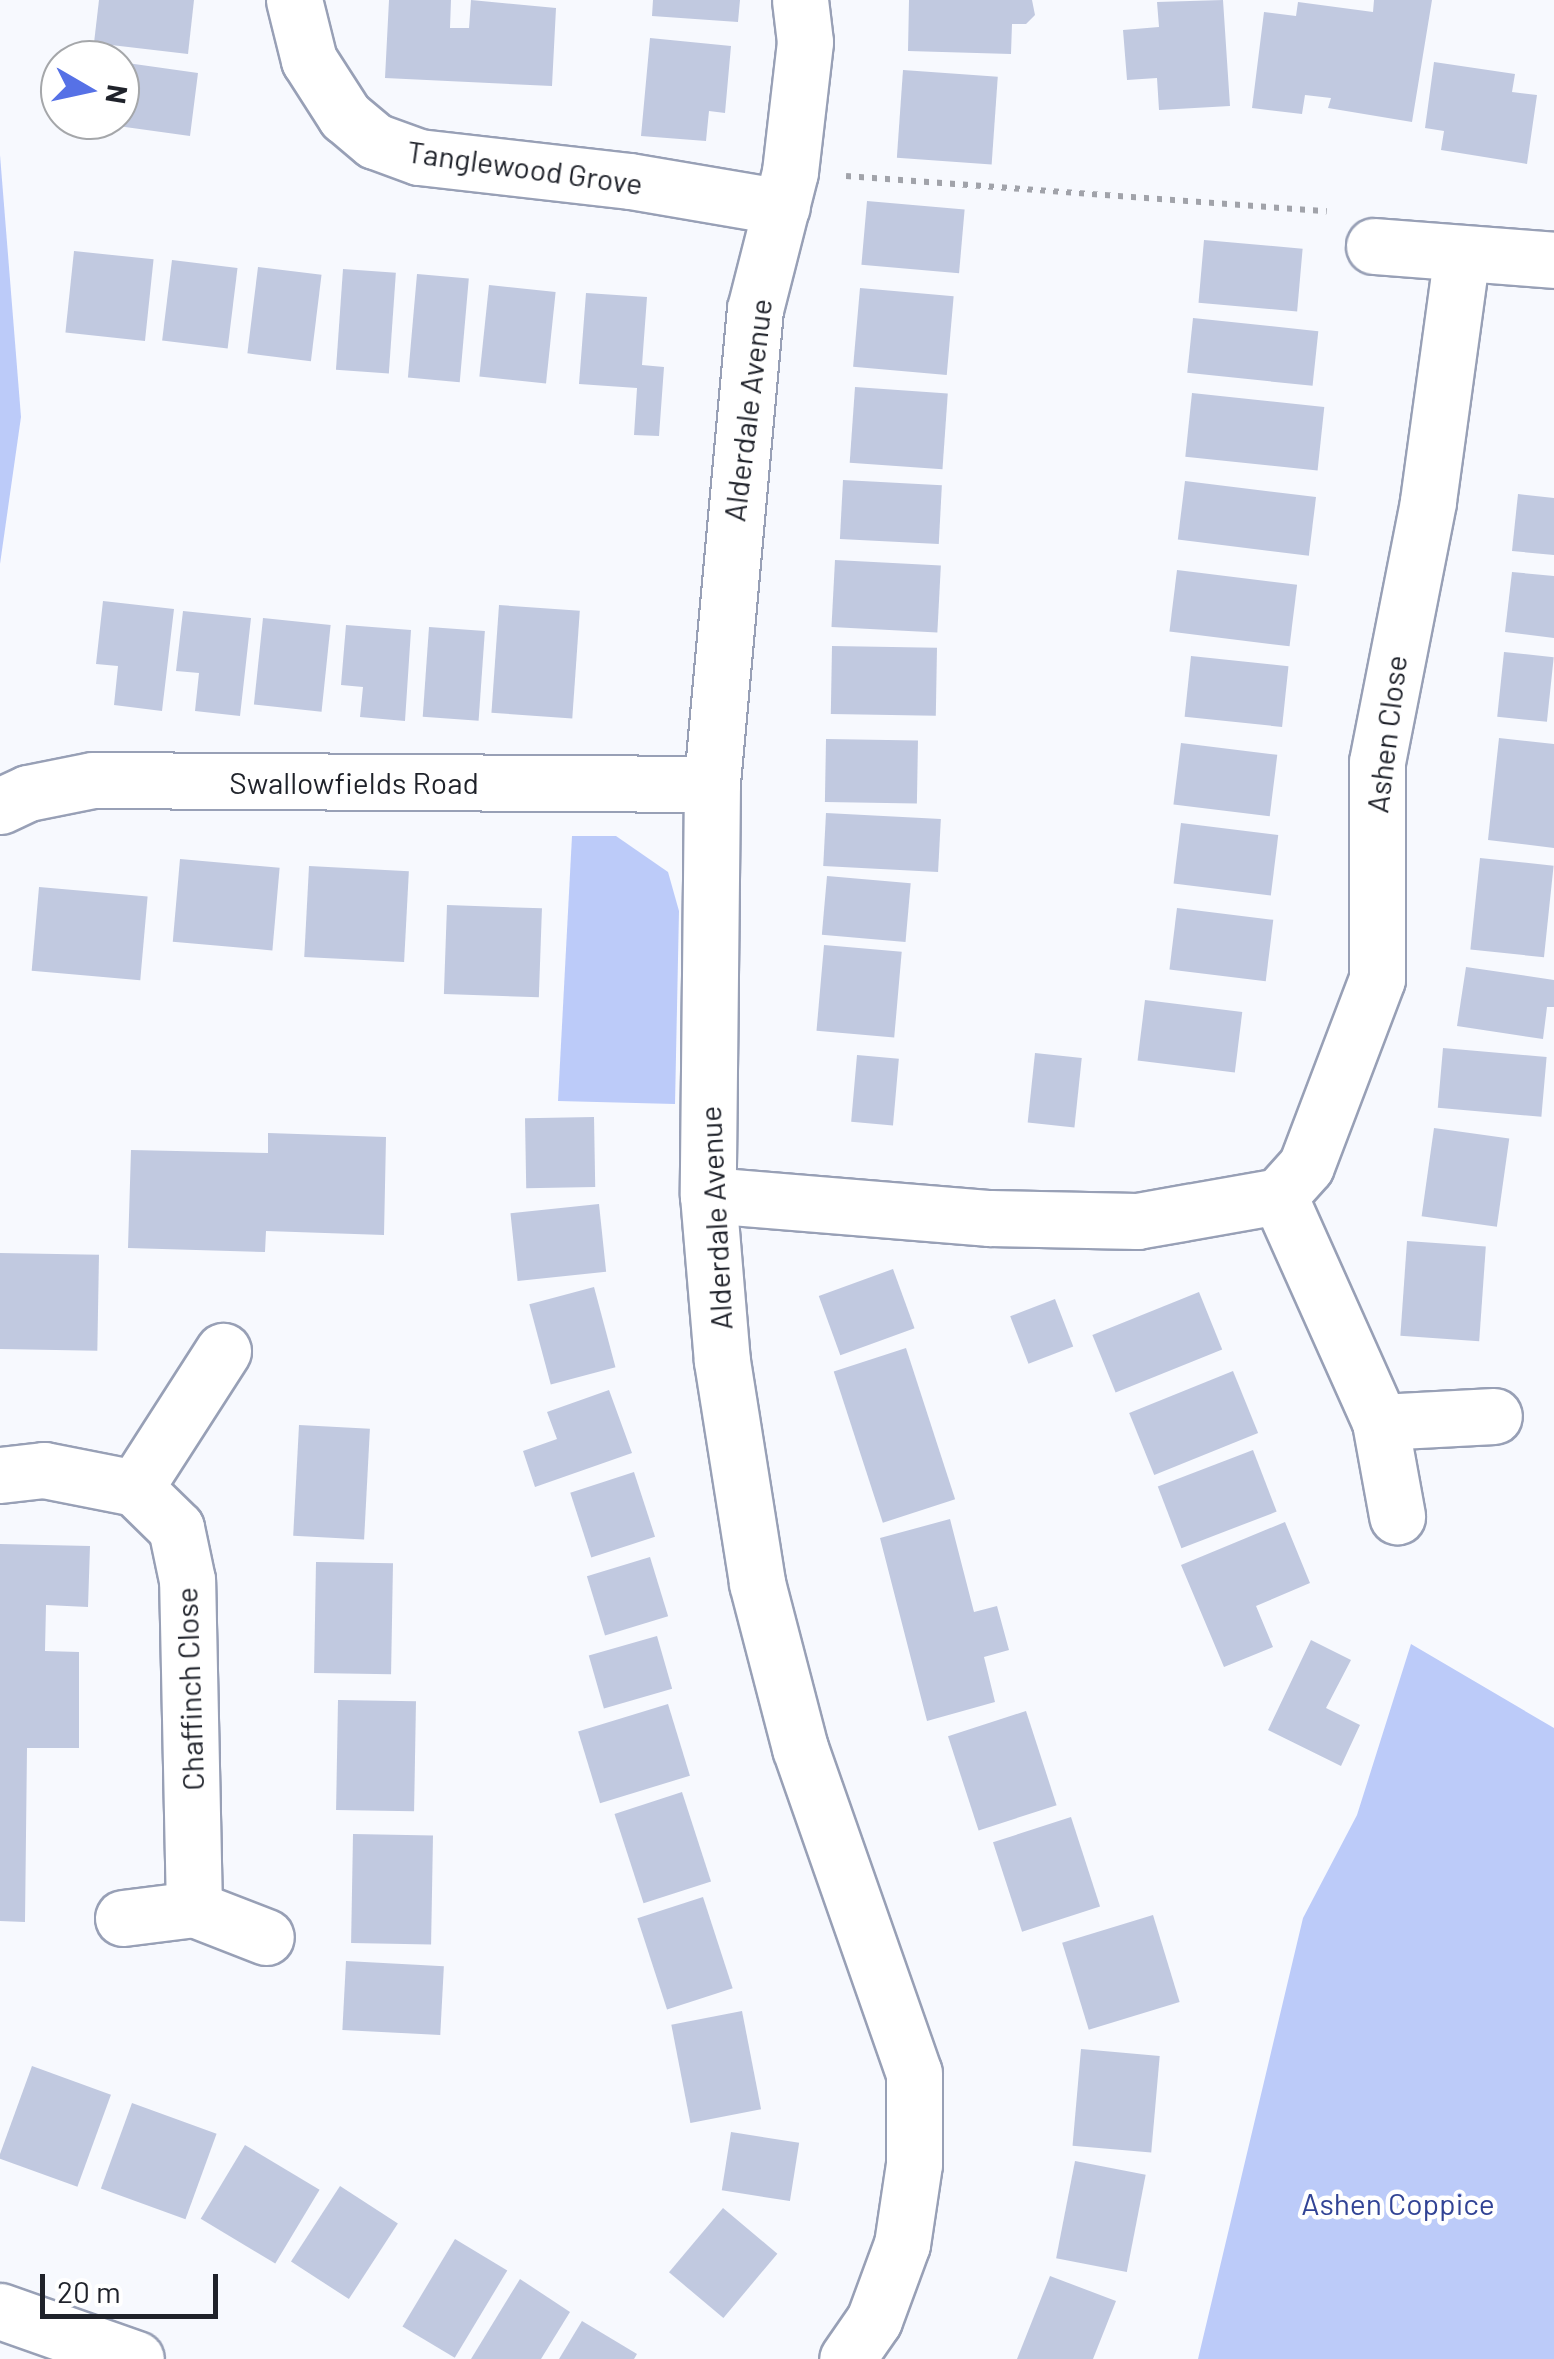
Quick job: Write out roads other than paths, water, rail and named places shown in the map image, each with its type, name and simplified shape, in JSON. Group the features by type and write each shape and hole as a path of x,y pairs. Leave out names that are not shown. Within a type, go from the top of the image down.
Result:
{"street":[{"name":"Tanglewood Grove","path":"294,0 308,60 344,116 375,141 419,157 630,181 786,189"},
{"name":"Alderdale Avenue","path":"802,21 786,189 753,328 712,784 708,1195 722,1361 757,1583 800,1748 914,2073 914,2164 902,2244 874,2320 847,2359"},
{"path":"1374,246 1554,260"},
{"name":"Ashen Close","path":"1279,1196 1306,1166 1377,979 1377,762 1428,501 1462,254"},
{"name":"Swallowfields Road","path":"0,806 28,793 93,780 712,784"},
{"path":"708,1195 990,1218 1137,1220 1279,1196 1380,1422 1396,1516"},
{"path":"0,1475 44,1470 135,1488 222,1352"},
{"path":"1380,1422 1494,1416"},
{"name":"Chaffinch Close","path":"135,1488 176,1528 188,1580 194,1909"},
{"path":"123,1918 194,1909 266,1937"},
{"path":"0,2312 136,2359"}],"park label":[{"name":"Ashen Coppice","path":"1398,2203"}]}
